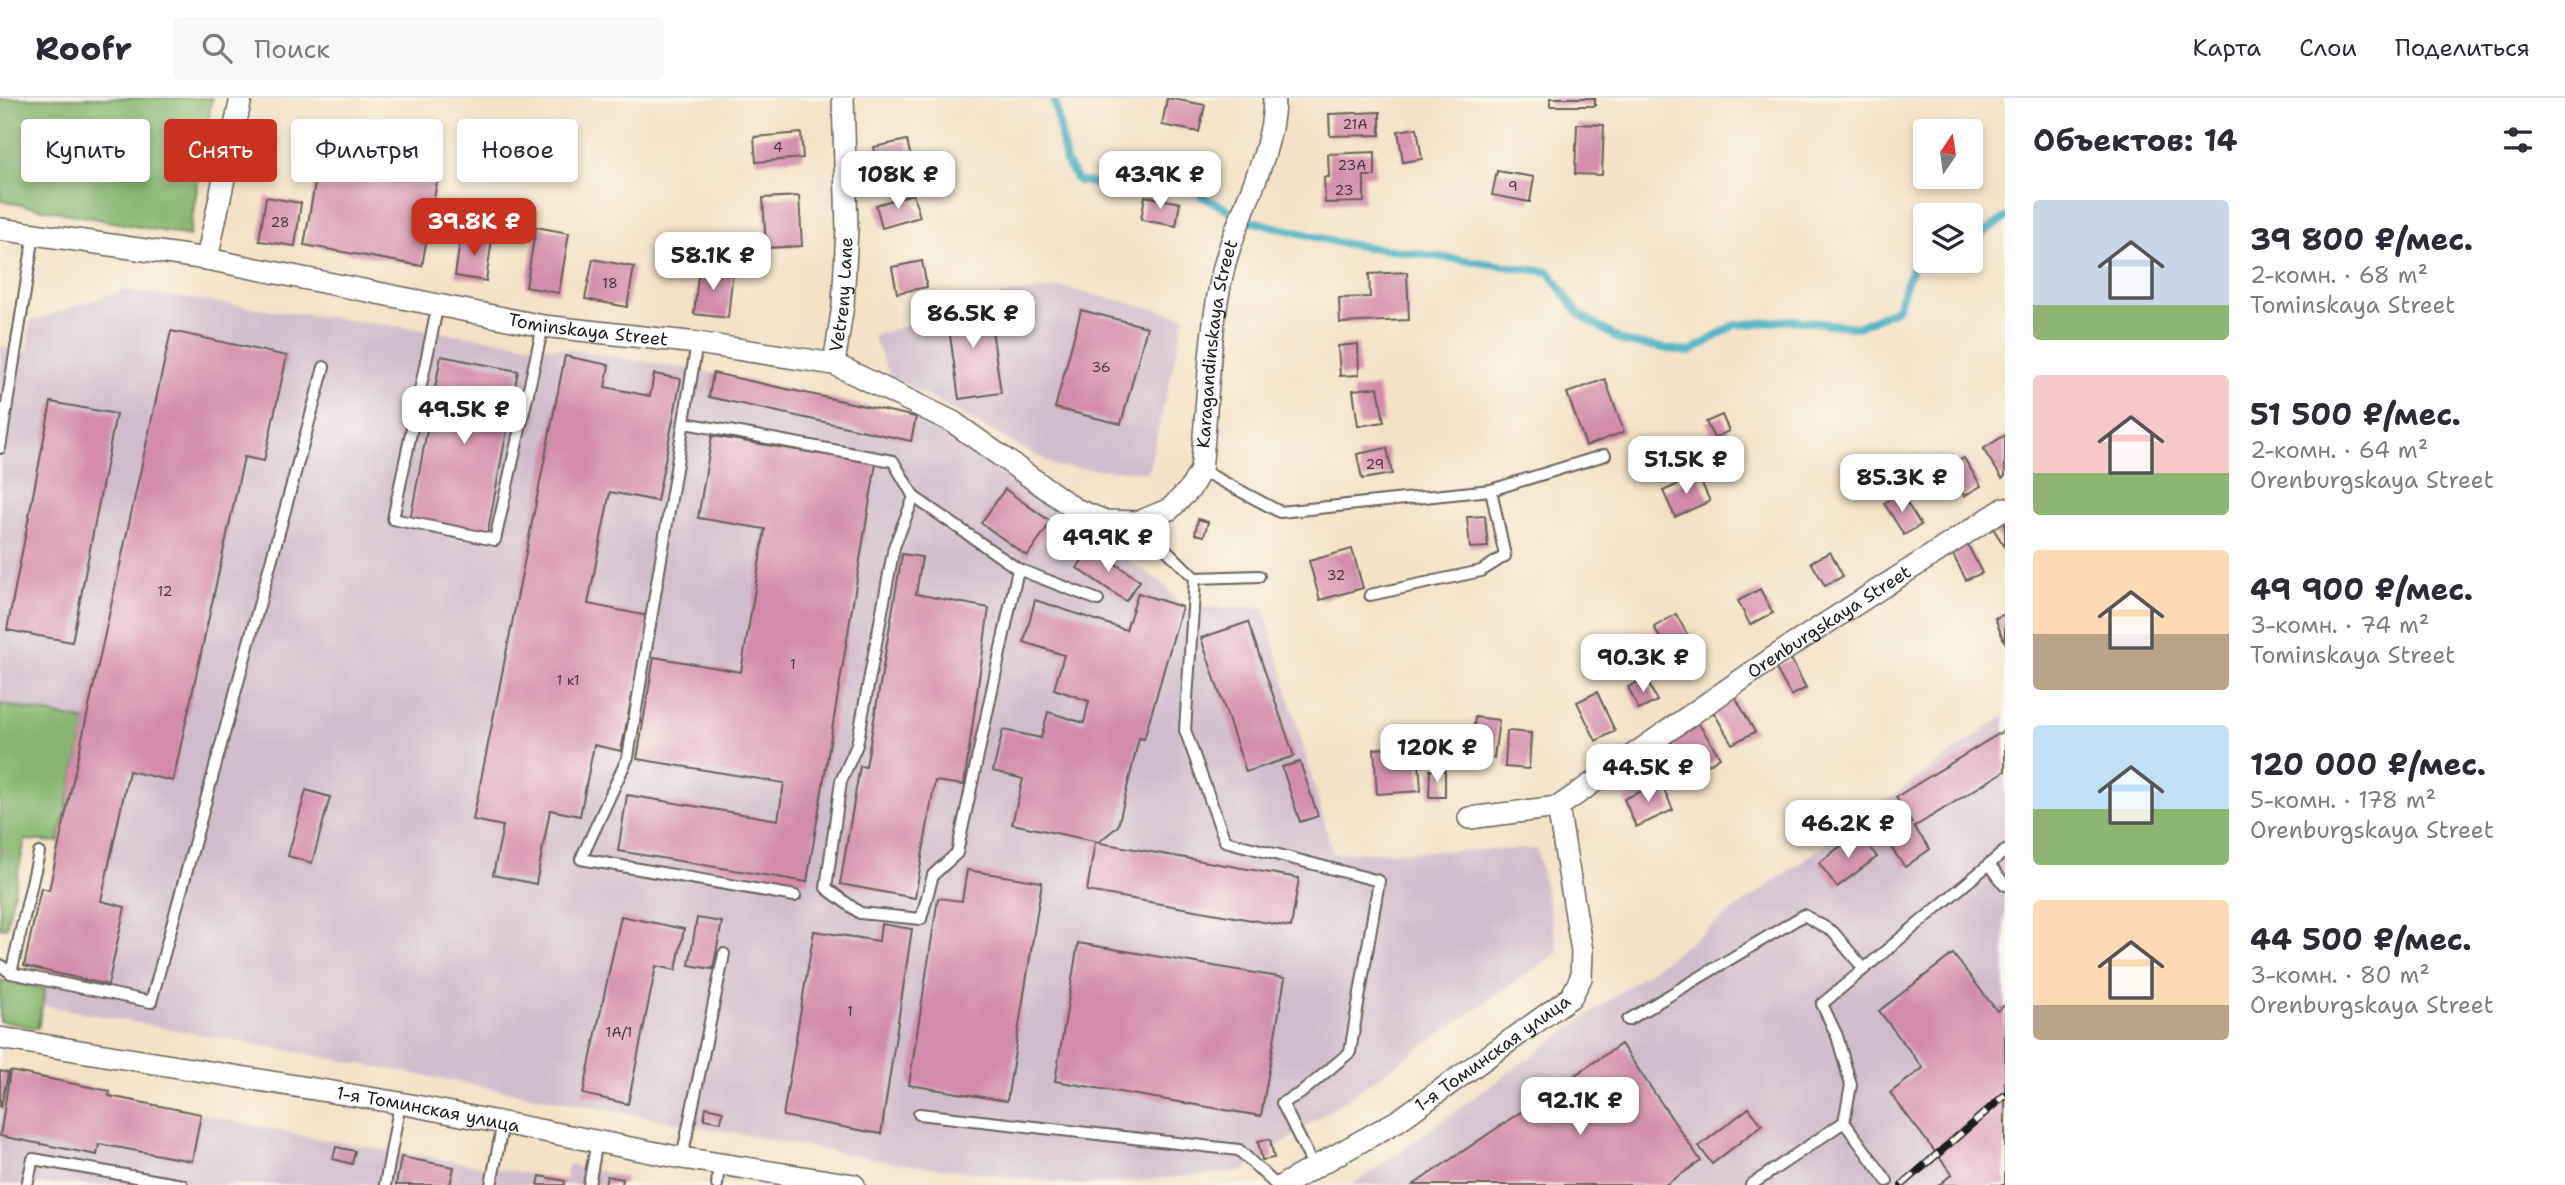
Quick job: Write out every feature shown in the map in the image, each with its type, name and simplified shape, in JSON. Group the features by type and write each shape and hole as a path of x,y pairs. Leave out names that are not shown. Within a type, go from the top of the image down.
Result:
{"street":[{"path":"207,259 241,98"},
{"name":"Vetreny Lane","path":"834,364 843,305 847,229 843,98"},
{"name":"Karagandinskaya Street","path":"1138,522 1170,509 1191,489 1201,471 1214,323 1223,269 1238,218 1268,144 1274,98"},
{"name":"Tominskaya Street","path":"0,229 207,259 543,326 697,343 834,364 953,422 1075,509 1105,521 1138,522"},
{"name":"Orenburgskaya Street","path":"1469,818 1559,807 1774,657 2005,508"},
{"name":"1-я Томинская улица","path":"1283,1185 1399,1120 1571,997 1581,978 1582,951 1559,807"},
{"name":"1-я Томинская улица","path":"0,1038 503,1122 682,1158 718,1175 854,1185"}],"lane":[{"path":"0,448 34,235"},
{"path":"438,304 393,519 495,540 543,326"},
{"path":"697,343 628,757 582,859 795,896"},
{"path":"0,965 11,973 151,1002 324,367"},
{"path":"685,423 893,461 914,497 1018,569 1098,600"},
{"path":"1201,471 1280,512 1491,490 1605,455"},
{"path":"1370,595 1481,571 1505,556 1491,490"},
{"path":"914,497 894,547 857,745 841,781 826,888 860,913 921,919 933,875 957,852 1018,569"},
{"path":"1138,522 1195,578 1259,576"},
{"path":"1195,578 1185,730 1225,841 1379,881 1349,1052 1301,1093 1282,1103 1315,1169"},
{"path":"1751,1185 1844,1122 1851,1085 1837,1036 1822,1004 2005,851"},
{"path":"11,973 38,853"},
{"path":"1989,864 2005,885"},
{"path":"1628,1020 1804,915 1833,932 1864,969"},
{"path":"682,1158 724,954"},
{"path":"385,1185 400,1103"},
{"path":"919,1114 1238,1150 1276,1185"},
{"path":"491,1185 503,1122"},
{"path":"1844,1122 1887,1181"},
{"path":"589,1185 597,1141"},
{"path":"27,1185 33,1159 182,1185"}],"shaded area":[{"path":"1062,287 1185,316 1148,472 1058,467 890,376 873,336 1000,296"},
{"path":"123,290 566,349 713,373 916,417 1164,584 1182,607 1264,608 1333,853 1537,849 1558,952 1241,1172 1081,1185 896,1163 41,1005 49,972 24,966 41,888 49,889 87,721 0,704 0,346 28,352 30,322"},
{"path":"2005,716 2005,1185 1353,1185 2002,717"},
{"path":"0,1071 308,1137 565,1180 568,1165 627,1177 625,1185 0,1185"}],"green space":[{"path":"0,98 212,98 208,119 164,119 164,182 198,182 189,236 0,201"},
{"path":"0,704 87,721 58,842 25,840 6,928 0,928"},
{"path":"0,980 45,989 38,1028 0,1021"}],"building":[{"path":"1167,98 1205,105 1199,132 1162,125"},
{"path":"1550,98 1595,98 1595,106 1550,106"},
{"path":"1380,112 1380,135 1330,136 1329,114"},
{"path":"1577,124 1604,125 1602,175 1575,174"},
{"path":"1417,128 1422,159 1403,162 1398,131"},
{"path":"801,133 803,158 756,162 754,137"},
{"path":"907,140 914,172 880,178 874,147"},
{"path":"1375,152 1375,176 1364,176 1364,202 1325,203 1324,177 1329,177 1328,154"},
{"path":"1497,171 1534,177 1530,202 1492,195"},
{"path":"315,182 437,182 422,266 304,245"},
{"path":"913,194 920,217 882,228 876,205"},
{"path":"799,196 802,246 766,248 763,198"},
{"path":"1145,196 1180,203 1176,226 1141,220"},
{"path":"266,197 301,203 295,246 259,241"},
{"path":"536,227 569,233 559,293 526,287"},
{"path":"461,234 492,239 486,281 455,276"},
{"path":"593,259 634,267 627,307 585,299"},
{"path":"922,261 927,287 897,293 892,267"},
{"path":"699,266 733,270 728,318 694,314"},
{"path":"1407,272 1409,320 1340,323 1339,298 1370,297 1369,274"},
{"path":"988,301 1001,393 959,399 946,307"},
{"path":"1081,310 1147,327 1121,424 1055,408"},
{"path":"171,331 287,356 264,461 244,457 173,781 129,771 101,901 125,907 108,985 24,966 41,888 49,890"},
{"path":"1358,344 1359,375 1340,376 1338,346"},
{"path":"441,356 518,371 487,536 410,521"},
{"path":"565,356 609,365 605,387 650,396 654,374 681,379 657,501 610,492 588,604 648,616 621,751 594,745 580,816 550,810 536,884 493,875 503,826 473,820"},
{"path":"713,373 916,417 911,441 709,397"},
{"path":"1605,379 1624,432 1586,446 1567,393"},
{"path":"1378,387 1384,422 1358,426 1353,390"},
{"path":"51,402 116,414 72,642 7,630"},
{"path":"1722,415 1729,431 1714,438 1706,422"},
{"path":"2005,435 2005,476 2002,478 1983,449"},
{"path":"712,436 876,463 807,882 618,851 627,795 778,820 784,783 637,759 654,657 741,672 765,529 698,518"},
{"path":"1681,439 1688,459 1654,472 1646,451"},
{"path":"1387,448 1392,474 1362,479 1357,454"},
{"path":"1964,458 1981,486 1964,496 1947,468"},
{"path":"1698,475 1710,501 1675,517 1663,491"},
{"path":"1005,489 1051,522 1027,556 981,523"},
{"path":"1900,492 1921,525 1904,535 1884,503"},
{"path":"1485,516 1488,547 1470,548 1467,517"},
{"path":"2005,517 2005,547 1991,525"},
{"path":"1198,519 1208,522 1204,536 1195,534"},
{"path":"1967,543 1982,573 1966,580 1951,551"},
{"path":"1091,547 1140,581 1126,601 1077,568"},
{"path":"1352,549 1363,588 1320,600 1309,561"},
{"path":"1830,552 1843,576 1825,586 1811,562"},
{"path":"902,554 922,557 916,594 989,608 964,785 935,781 915,898 840,884 860,766 866,767"},
{"path":"1760,589 1773,613 1750,625 1738,601"},
{"path":"1138,593 1182,607 1144,739 1139,738 1118,826 1099,842 1012,824 1023,779 993,771 1003,730 1041,738 1048,712 1084,723 1089,701 1054,689 1064,655 1024,642 1035,600 1126,630"},
{"path":"1676,614 1697,652 1674,664 1654,627"},
{"path":"2005,614 2005,643 1995,618"},
{"path":"1248,622 1294,756 1246,772 1201,638"},
{"path":"1791,659 1806,688 1791,696 1775,667"},
{"path":"1646,678 1657,701 1639,710 1628,687"},
{"path":"1597,692 1615,731 1596,741 1577,702"},
{"path":"1733,693 1755,732 1732,744 1710,706"},
{"path":"1475,717 1499,720 1494,758 1470,755"},
{"path":"1695,718 1720,757 1692,775 1667,735"},
{"path":"2005,730 2005,771 1914,827 1930,849 1905,867 1875,825 1900,807 1912,824 1896,797"},
{"path":"1507,731 1531,733 1529,769 1505,767"},
{"path":"1418,745 1421,791 1377,794 1374,749"},
{"path":"1300,762 1318,816 1300,822 1282,767"},
{"path":"1430,770 1445,771 1445,797 1429,797"},
{"path":"1661,782 1673,810 1636,827 1624,799"},
{"path":"306,790 330,797 312,863 288,856"},
{"path":"1859,832 1877,857 1837,887 1819,863"},
{"path":"1095,842 1299,878 1291,927 1087,891"},
{"path":"967,870 1042,882 1007,1101 909,1085 938,898 962,901"},
{"path":"621,916 684,929 676,970 656,966 628,1104 583,1094"},
{"path":"697,918 722,922 713,969 689,965"},
{"path":"881,924 912,929 881,1134 783,1116 814,931 879,941"},
{"path":"1078,943 1285,978 1261,1116 1055,1081"},
{"path":"1953,954 1997,1011 2005,1005 2005,1185 1939,1185 1952,1174 1890,1093 1923,1068 1879,1011"},
{"path":"1621,1044 1701,1161 1665,1185 1413,1185"},
{"path":"0,1071 8,1073 1,1107 0,1106"},
{"path":"10,1071 110,1091 109,1096 201,1114 192,1161 99,1144 97,1155 0,1136"},
{"path":"706,1107 723,1111 721,1122 704,1119"},
{"path":"1749,1108 1762,1125 1712,1164 1699,1146"},
{"path":"1270,1139 1274,1158 1262,1160 1258,1141"},
{"path":"336,1147 355,1151 352,1164 333,1159"},
{"path":"401,1157 454,1167 450,1185 396,1185"},
{"path":"540,1176 565,1181 564,1185 538,1185"},
{"path":"607,1176 623,1179 622,1185 605,1185"}],"waterway":[{"path":"1054,98 1066,162 1078,181 1108,186 1178,169 1203,197 1251,221 1340,243 1549,272 1579,314 1624,342 1690,352 1734,325 1793,320 1857,327 1897,309 1913,265"},
{"path":"1983,233 2005,218"}],"railway":[{"path":"1902,1185 2005,1095"}]}
